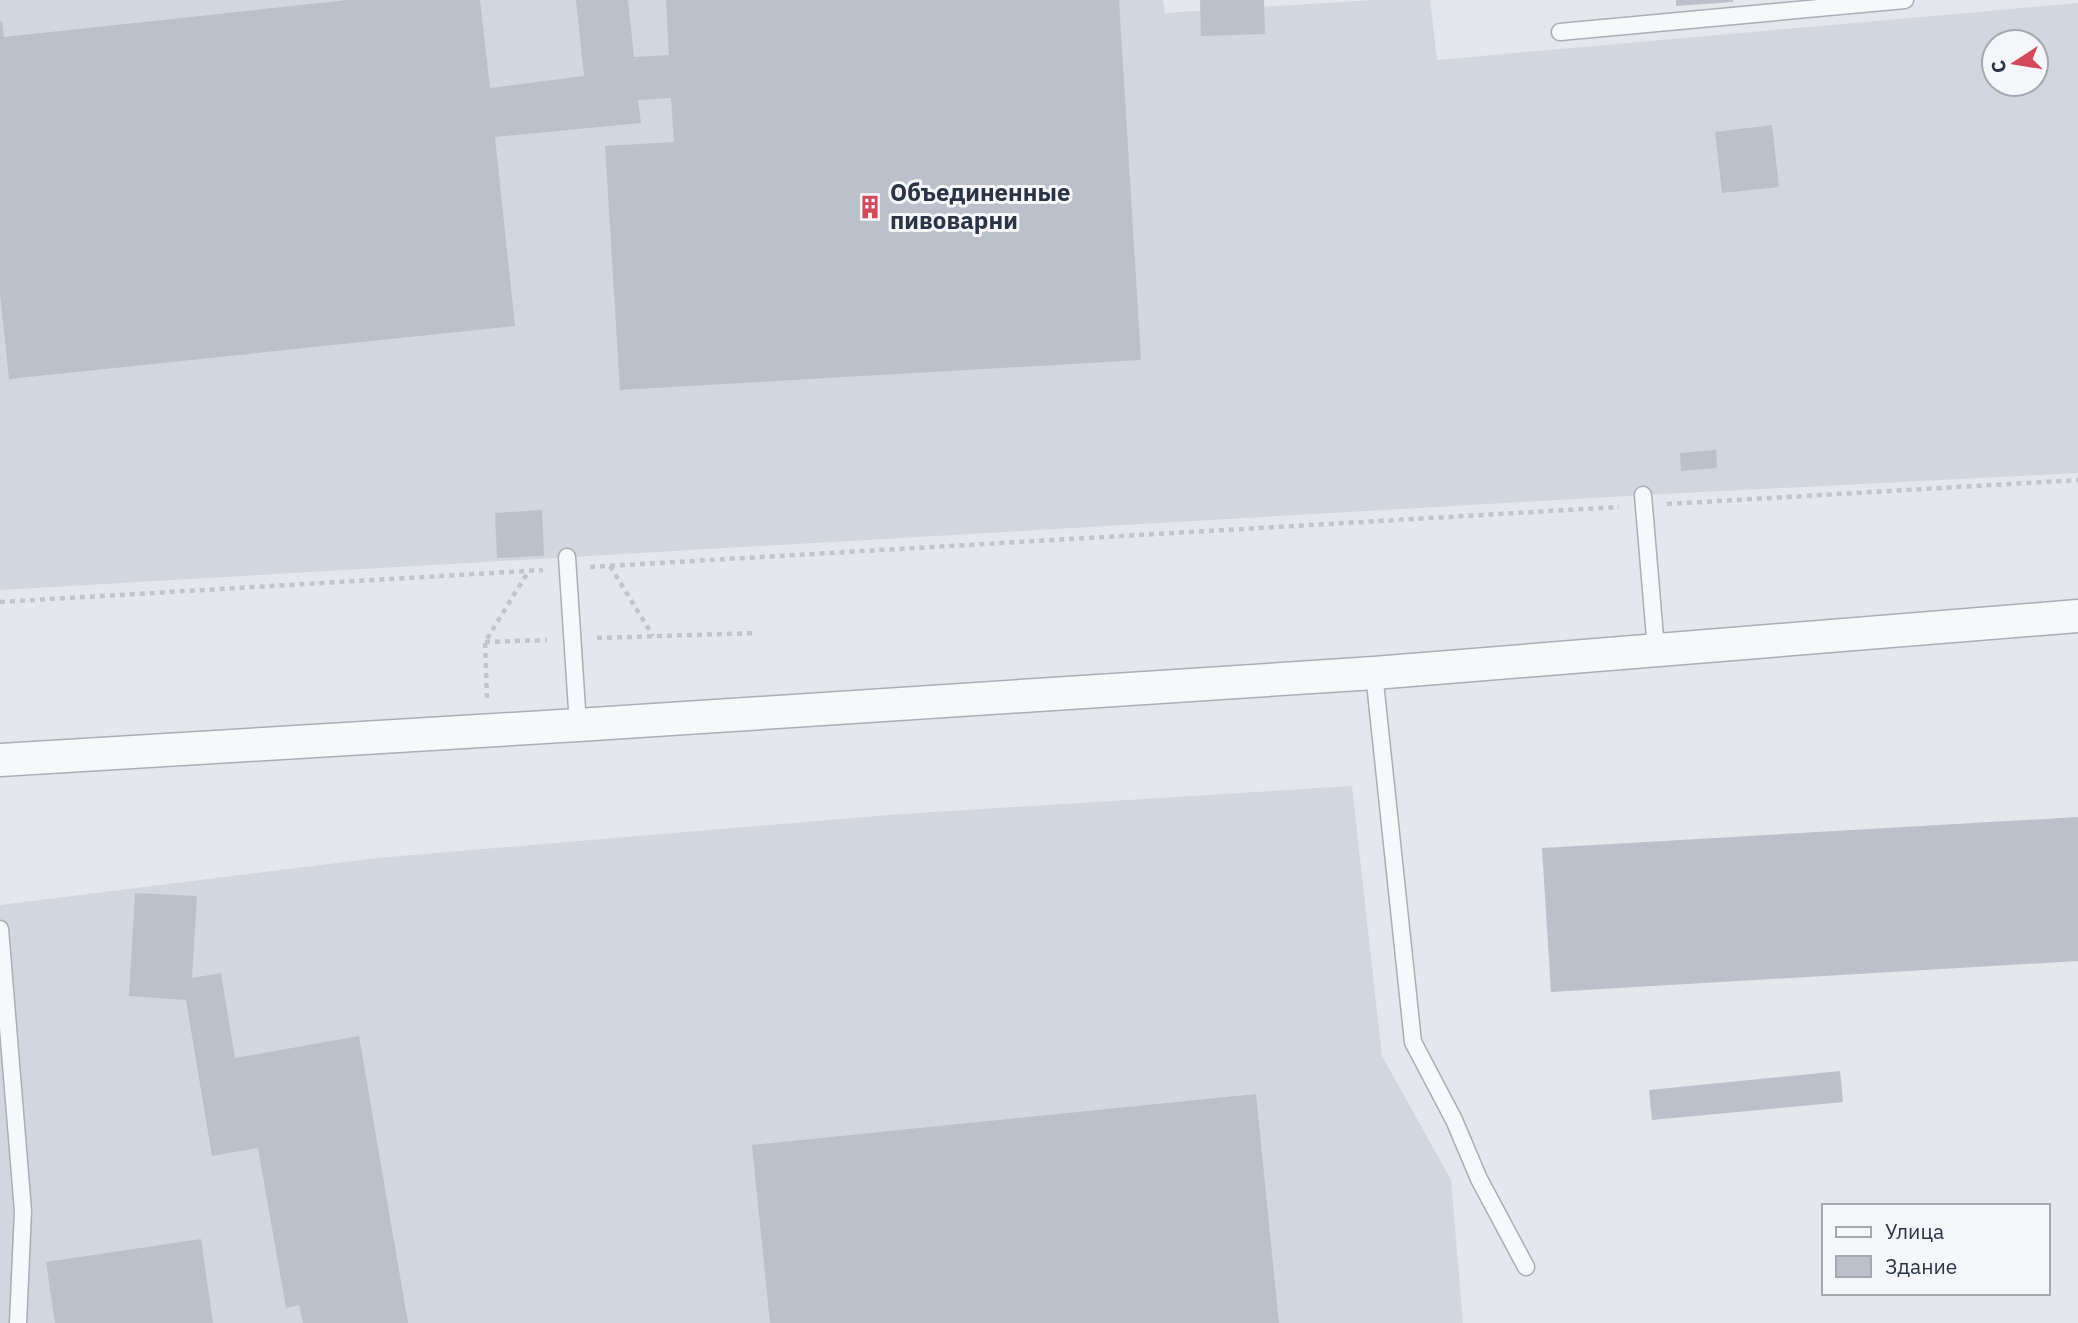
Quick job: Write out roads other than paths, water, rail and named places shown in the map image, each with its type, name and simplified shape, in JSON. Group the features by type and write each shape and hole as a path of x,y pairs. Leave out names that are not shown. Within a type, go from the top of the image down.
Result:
{"street":[{"path":"0,760 578,726 1374,673 2078,616"}],"lane":[{"path":"1560,32 1905,0"},
{"path":"1644,500 1656,649"},
{"path":"567,563 578,726"},
{"path":"1374,673 1413,1042 1454,1120 1479,1179 1526,1266"},
{"path":"0,929 23,1210 18,1323"}],"place":[{"name":"Объединенные пивоварни","path":"870,207"}]}
